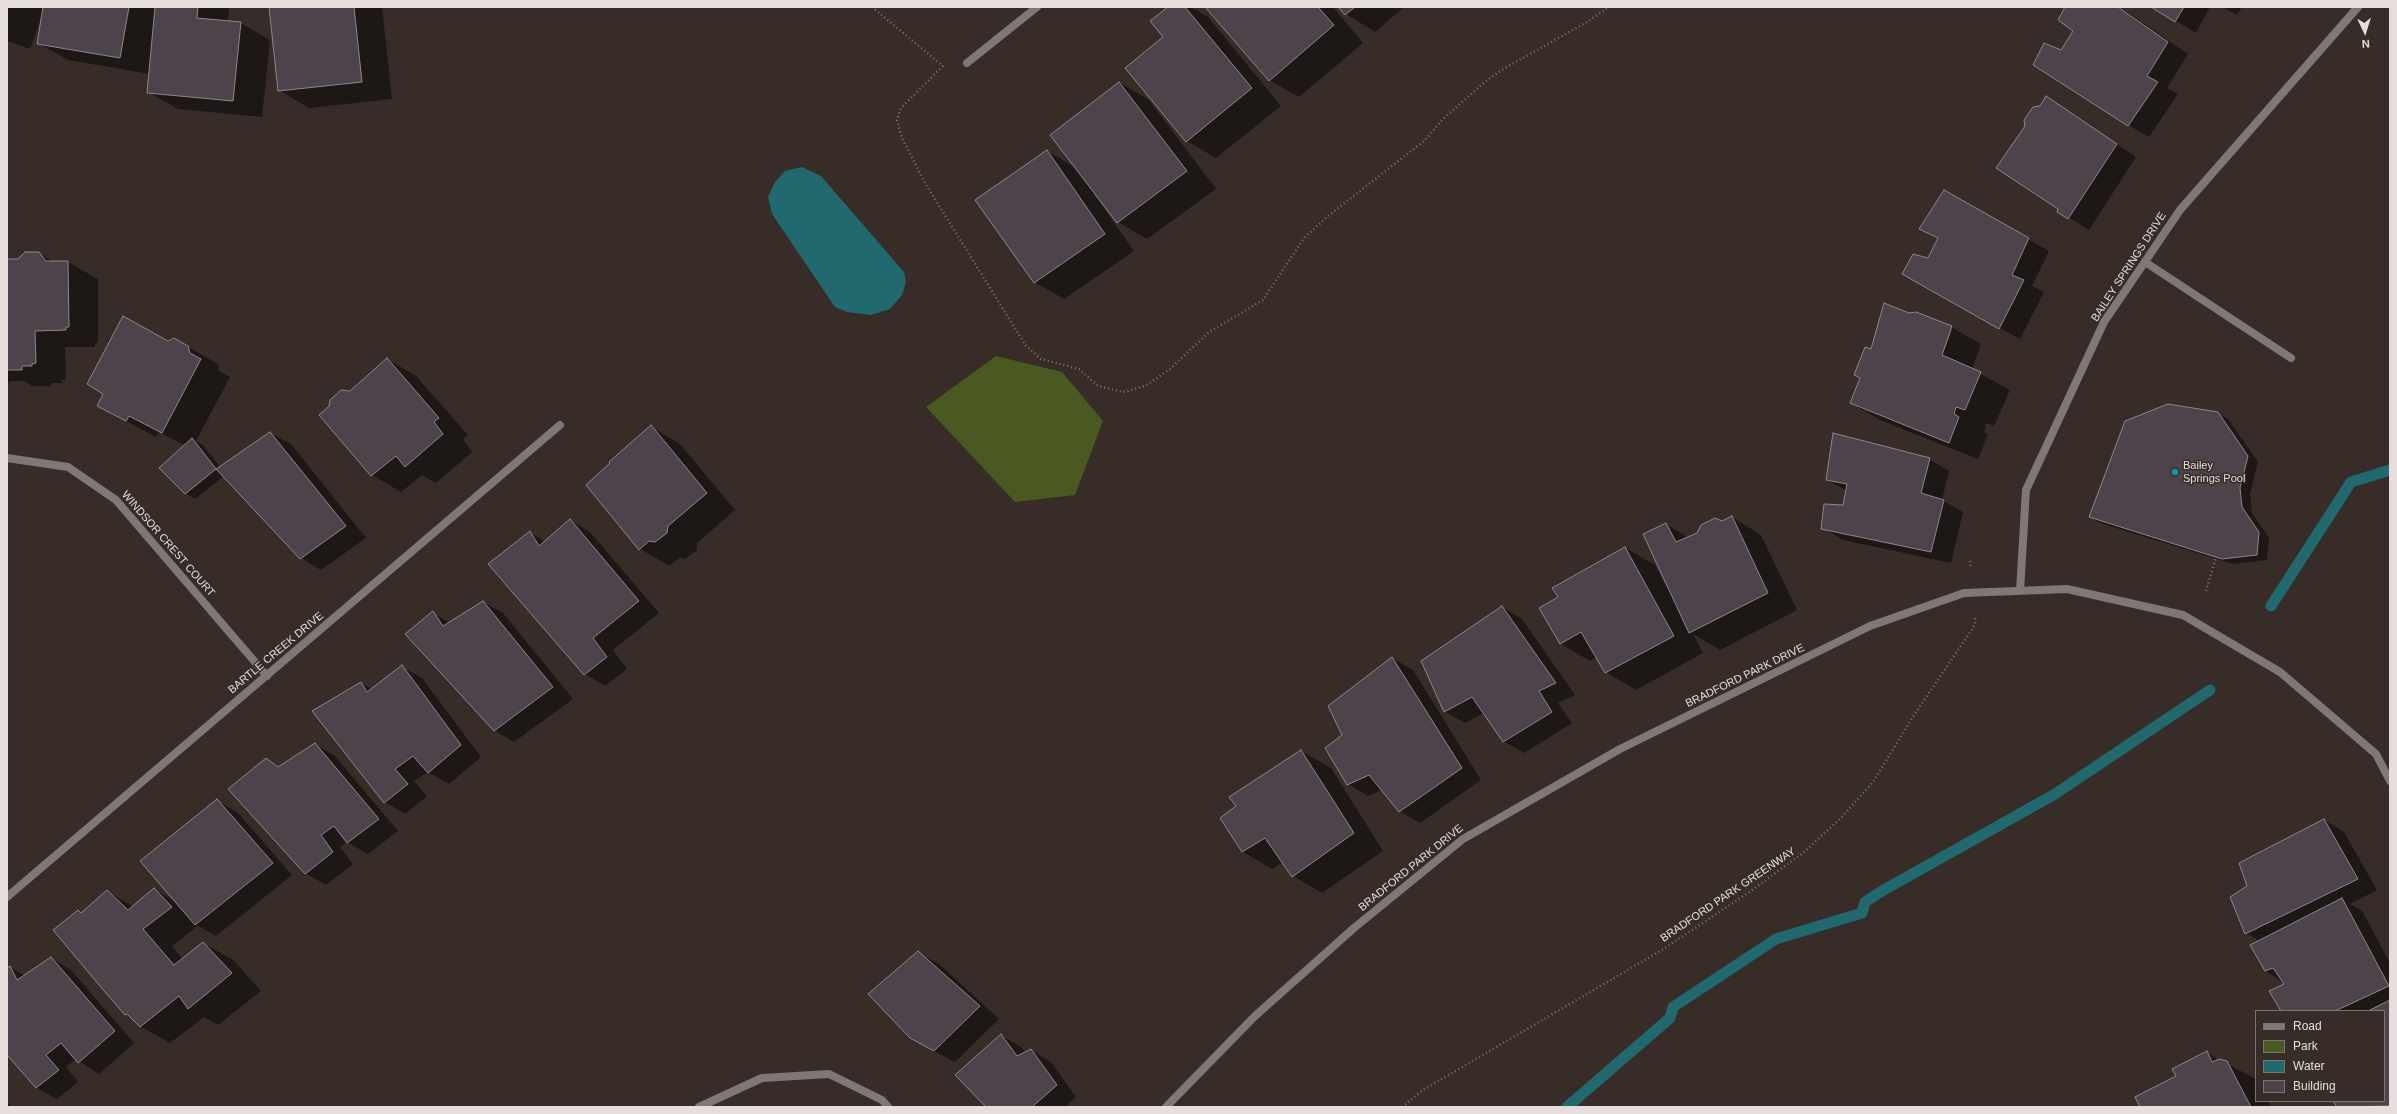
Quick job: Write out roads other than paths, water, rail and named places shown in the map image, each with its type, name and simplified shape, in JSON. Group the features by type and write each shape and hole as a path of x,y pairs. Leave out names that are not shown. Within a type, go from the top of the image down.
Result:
{"street":[{"path":"967,63 1037,7"},
{"name":"BAILEY SPRINGS DRIVE","path":"2020,591 2026,490 2104,322 2180,210 2358,7"},
{"path":"2144,262 2291,358"},
{"name":"BARTLE CREEK DRIVE","path":"7,897 560,426"},
{"name":"WINDSOR CREST COURT","path":"7,458 68,467 116,500 266,676"},
{"name":"BRADFORD PARK DRIVE","path":"1166,1107 1255,1016 1354,928 1463,839 1597,760 1870,626 1964,593 2067,589 2183,615 2280,672 2376,754 2390,782"},
{"path":"698,1107 762,1078 829,1074 882,1100 888,1107"}],"water":[{"path":"802,167 821,176 904,272 906,282 902,295 890,309 871,315 847,312 835,307 772,214 768,197 775,182 785,171"}],"waterway":[{"path":"2271,606 2351,482 2390,470"},
{"path":"1567,1107 1670,1018 1673,1007 1776,939 1862,913 1865,902 1882,891 2055,794 2210,690"}],"place":[{"name":"Bailey Springs Pool","path":"2175,472"}]}
